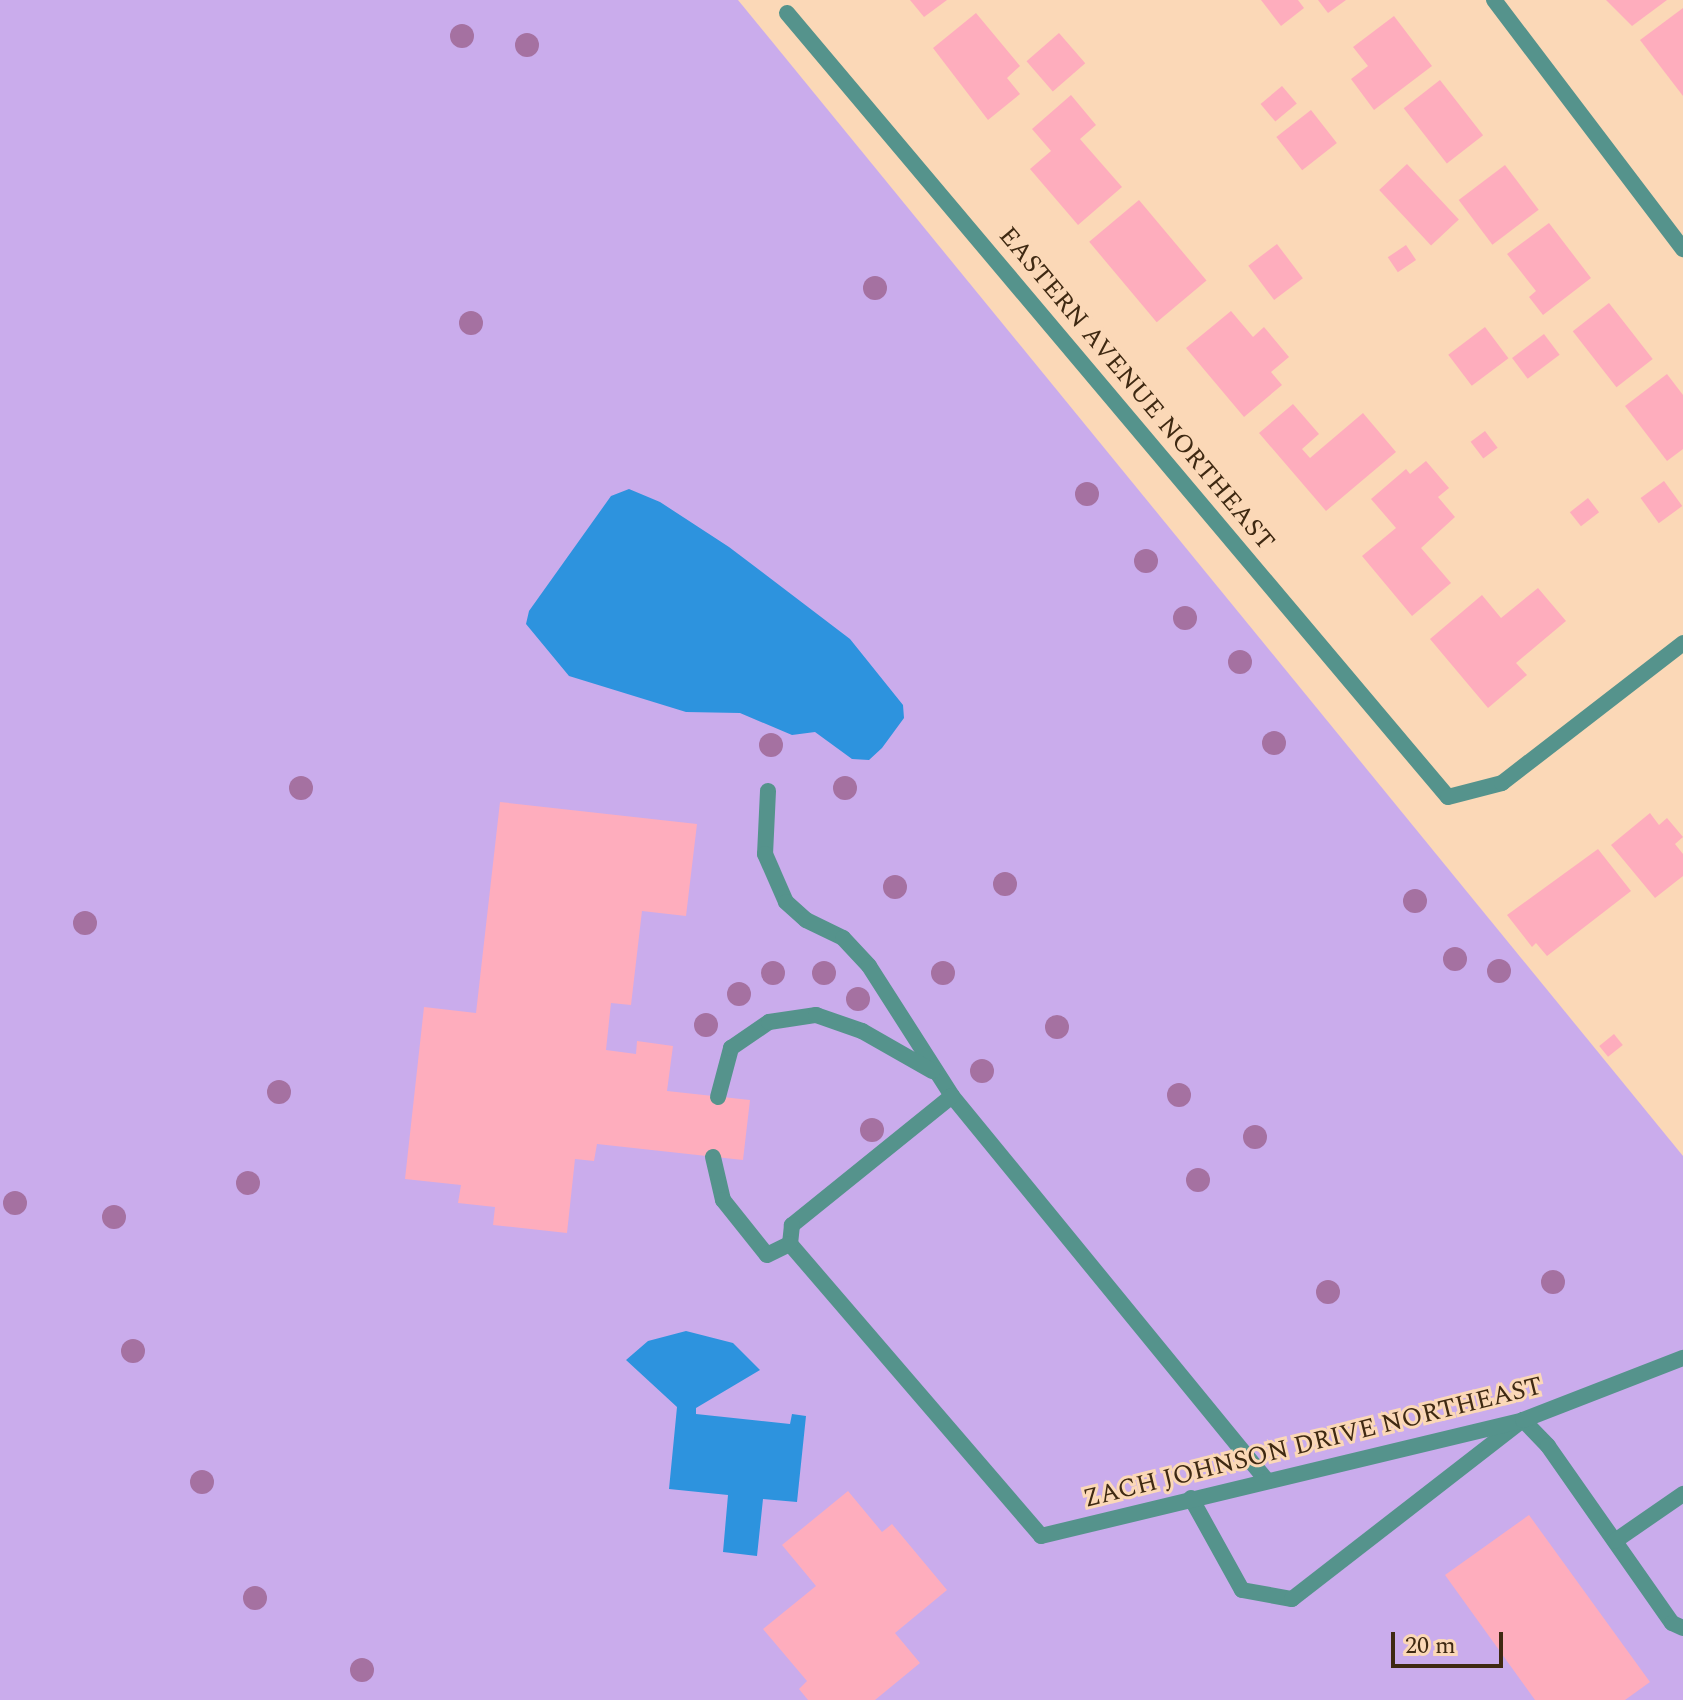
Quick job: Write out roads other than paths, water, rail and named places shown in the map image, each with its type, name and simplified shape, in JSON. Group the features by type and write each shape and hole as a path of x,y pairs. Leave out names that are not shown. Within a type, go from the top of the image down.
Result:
{"street":[{"path":"1494,0 1683,249"},
{"name":"EASTERN AVENUE NORTHEAST","path":"787,13 1448,797 1502,783 1683,643"},
{"path":"768,791 765,854 786,902 806,920 843,938 869,966 952,1096 1266,1480"},
{"path":"718,1097 731,1048 769,1022 816,1015 862,1031 936,1073"},
{"path":"713,1157 723,1200 767,1255 790,1244 792,1225 952,1096"},
{"name":"ZACH JOHNSON DRIVE NORTHEAST","path":"790,1244 1041,1536 1523,1420 1683,1358"},
{"path":"1191,1498 1242,1590 1292,1599 1523,1420 1548,1446 1672,1623 1683,1628"},
{"path":"1615,1541 1683,1494"}],"water":[{"path":"629,489 660,502 729,547 850,639 903,705 904,718 882,748 869,760 852,759 815,732 792,735 740,713 686,712 569,676 526,624 529,611 611,496"},
{"path":"686,1331 733,1343 760,1370 696,1408 696,1414 790,1424 792,1414 806,1416 797,1502 763,1499 757,1556 723,1552 728,1495 669,1489 677,1407 626,1360 648,1341"}]}
